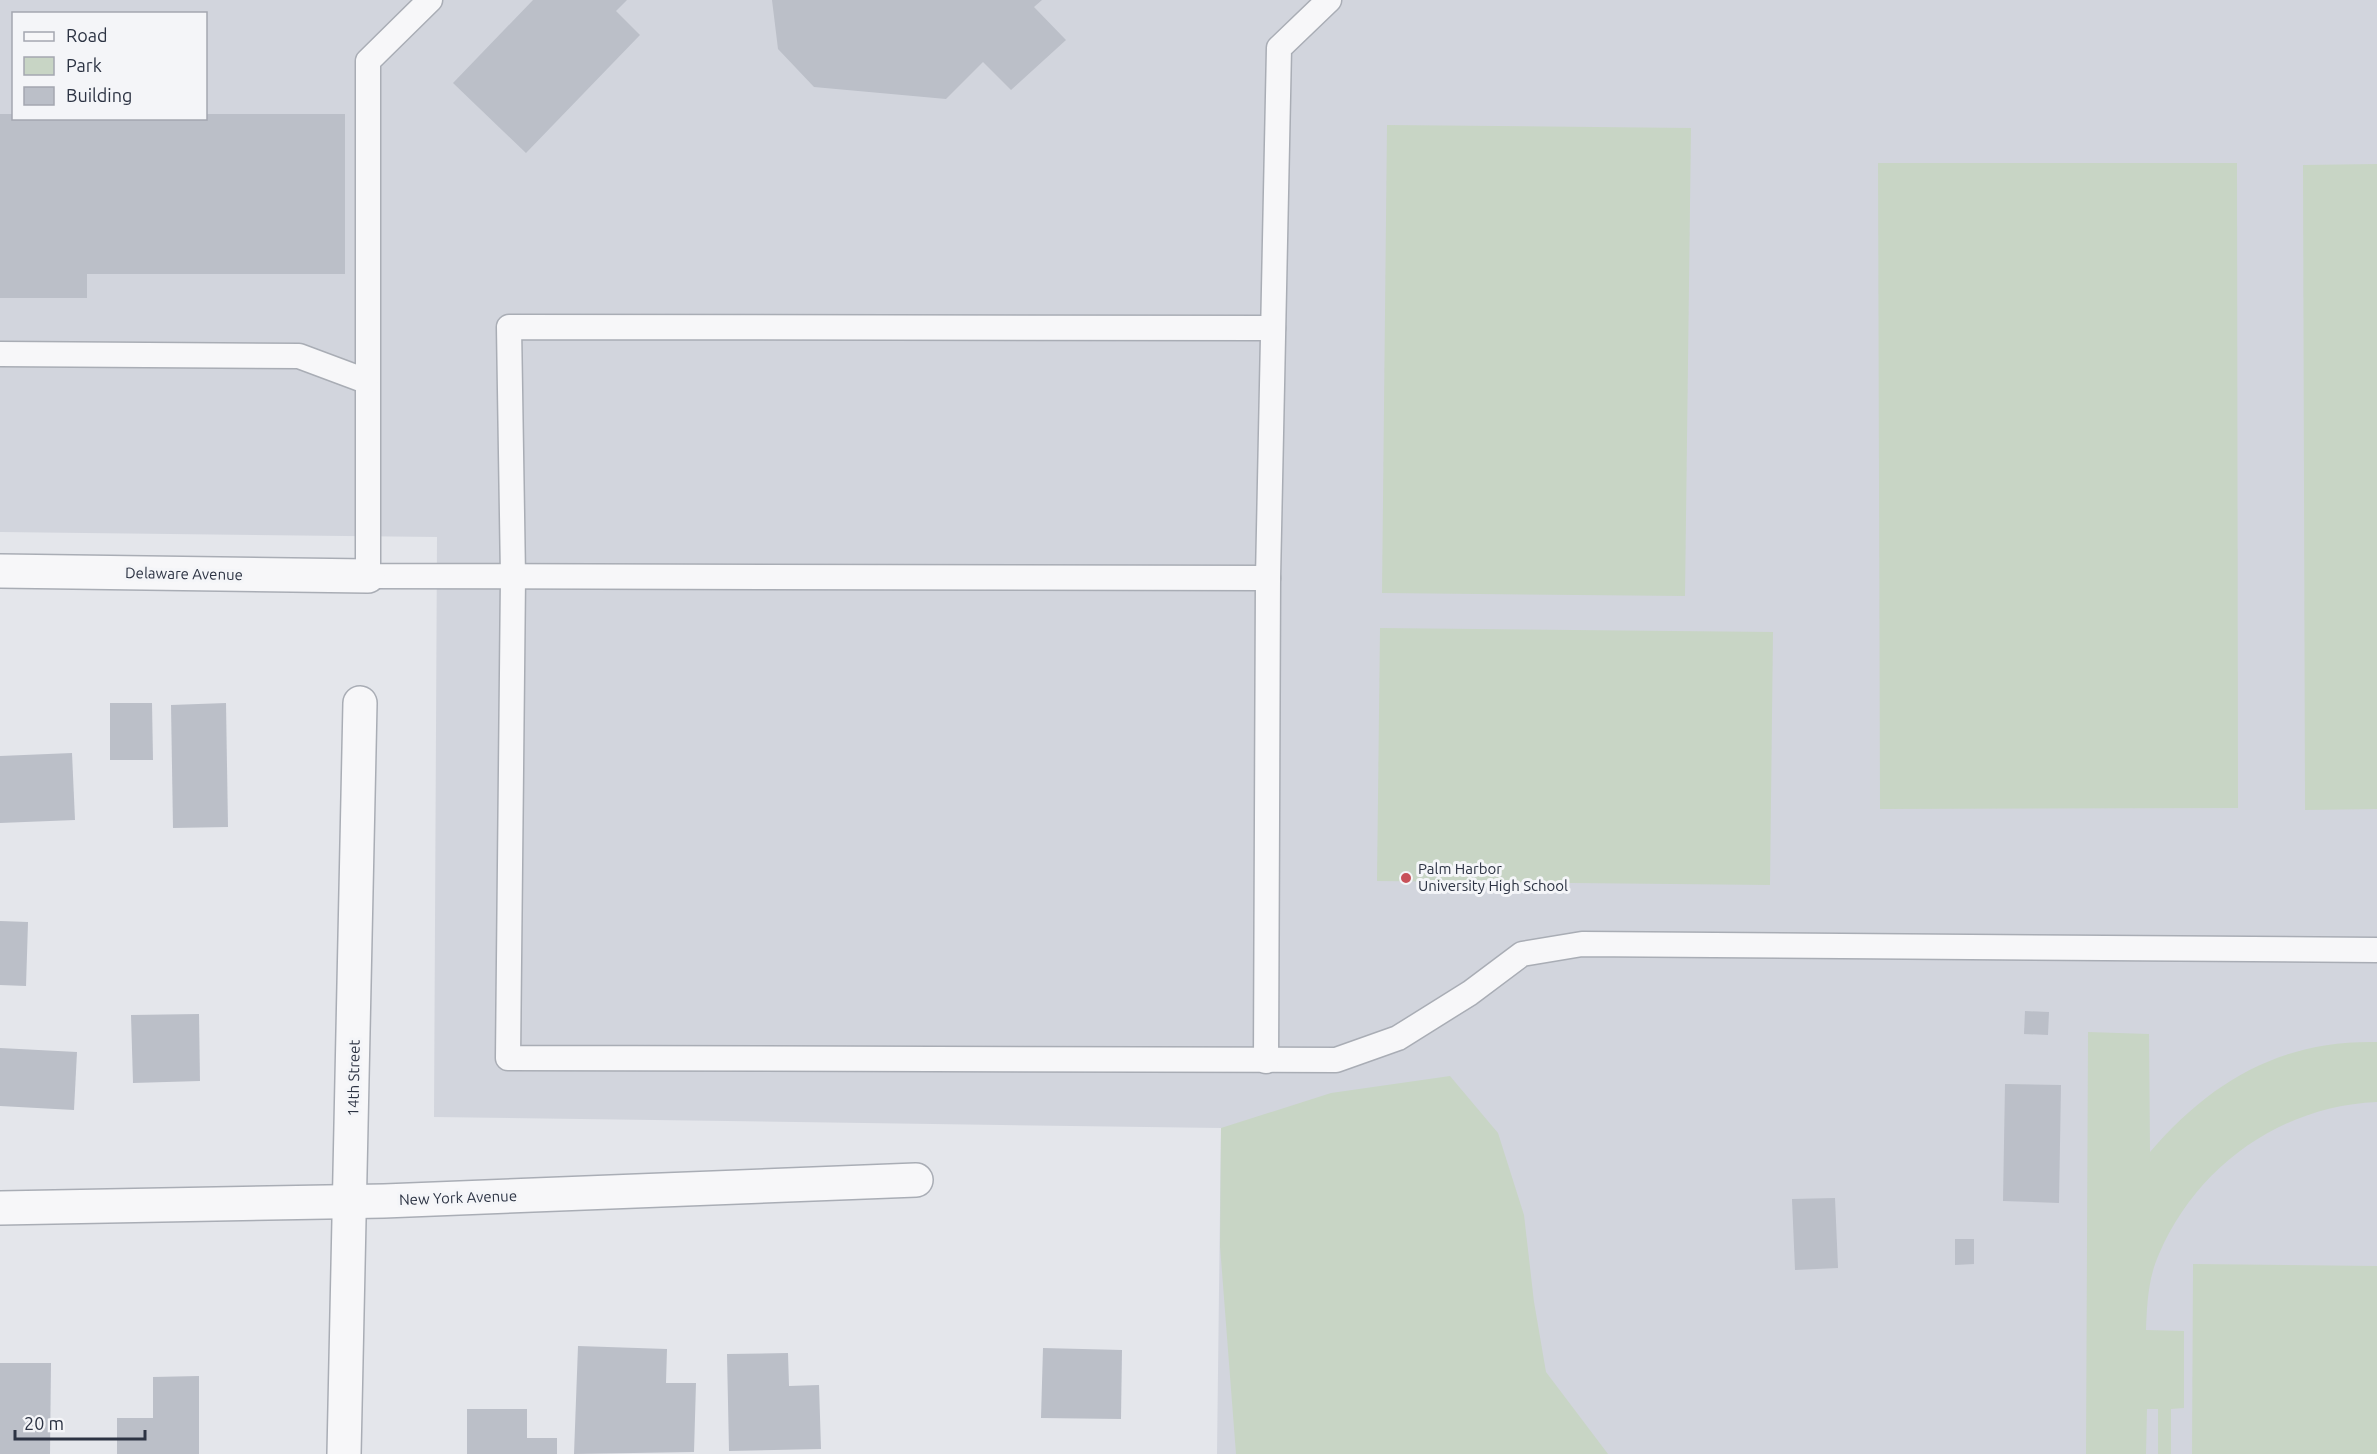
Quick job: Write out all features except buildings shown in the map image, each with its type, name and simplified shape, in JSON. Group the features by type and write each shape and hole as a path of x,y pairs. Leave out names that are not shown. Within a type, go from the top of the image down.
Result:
{"street":[{"name":"Delaware Avenue","path":"0,571 368,576"},
{"name":"14th Street","path":"344,1454 360,703"},
{"name":"New York Avenue","path":"0,1208 351,1202 916,1180"}],"lane":[{"path":"430,0 368,61 366,381 368,576 1268,578"},
{"path":"1266,1061 1268,578 1279,48 1329,0"},
{"path":"1273,328 509,327 513,577 508,1058 1336,1060 1398,1038 1470,993 1522,954 1582,944 2377,950"},
{"path":"0,354 299,356 366,381"}],"shaded area":[{"name":"Palm Harbor University High School","path":"0,0 2377,0 2377,1454 1217,1454 1221,1128 434,1117 437,537 0,532"}],"green space":[{"path":"1387,125 1691,128 1685,596 1382,593"},
{"path":"1878,163 2237,163 2238,808 1880,809"},
{"path":"2377,164 2377,809 2305,810 2303,165"},
{"path":"1380,628 1773,632 1770,885 1377,881"},
{"path":"2088,1032 2149,1034 2150,1152 2198,1105 2223,1085 2250,1070 2279,1057 2310,1048 2342,1043 2377,1042 2377,1102 2342,1106 2308,1115 2246,1146 2219,1168 2196,1194 2175,1222 2159,1254 2150,1282 2146,1330 2184,1331 2184,1408 2171,1409 2171,1454 2158,1454 2158,1409 2147,1409 2146,1454 2086,1454"},
{"path":"1450,1076 1498,1133 1524,1215 1534,1302 1546,1372 1608,1454 1236,1454 1220,1246 1221,1128 1331,1093"},
{"path":"2193,1264 2377,1266 2377,1454 2192,1454"}],"place":[{"name":"Palm Harbor University High School","path":"1406,878"}]}
